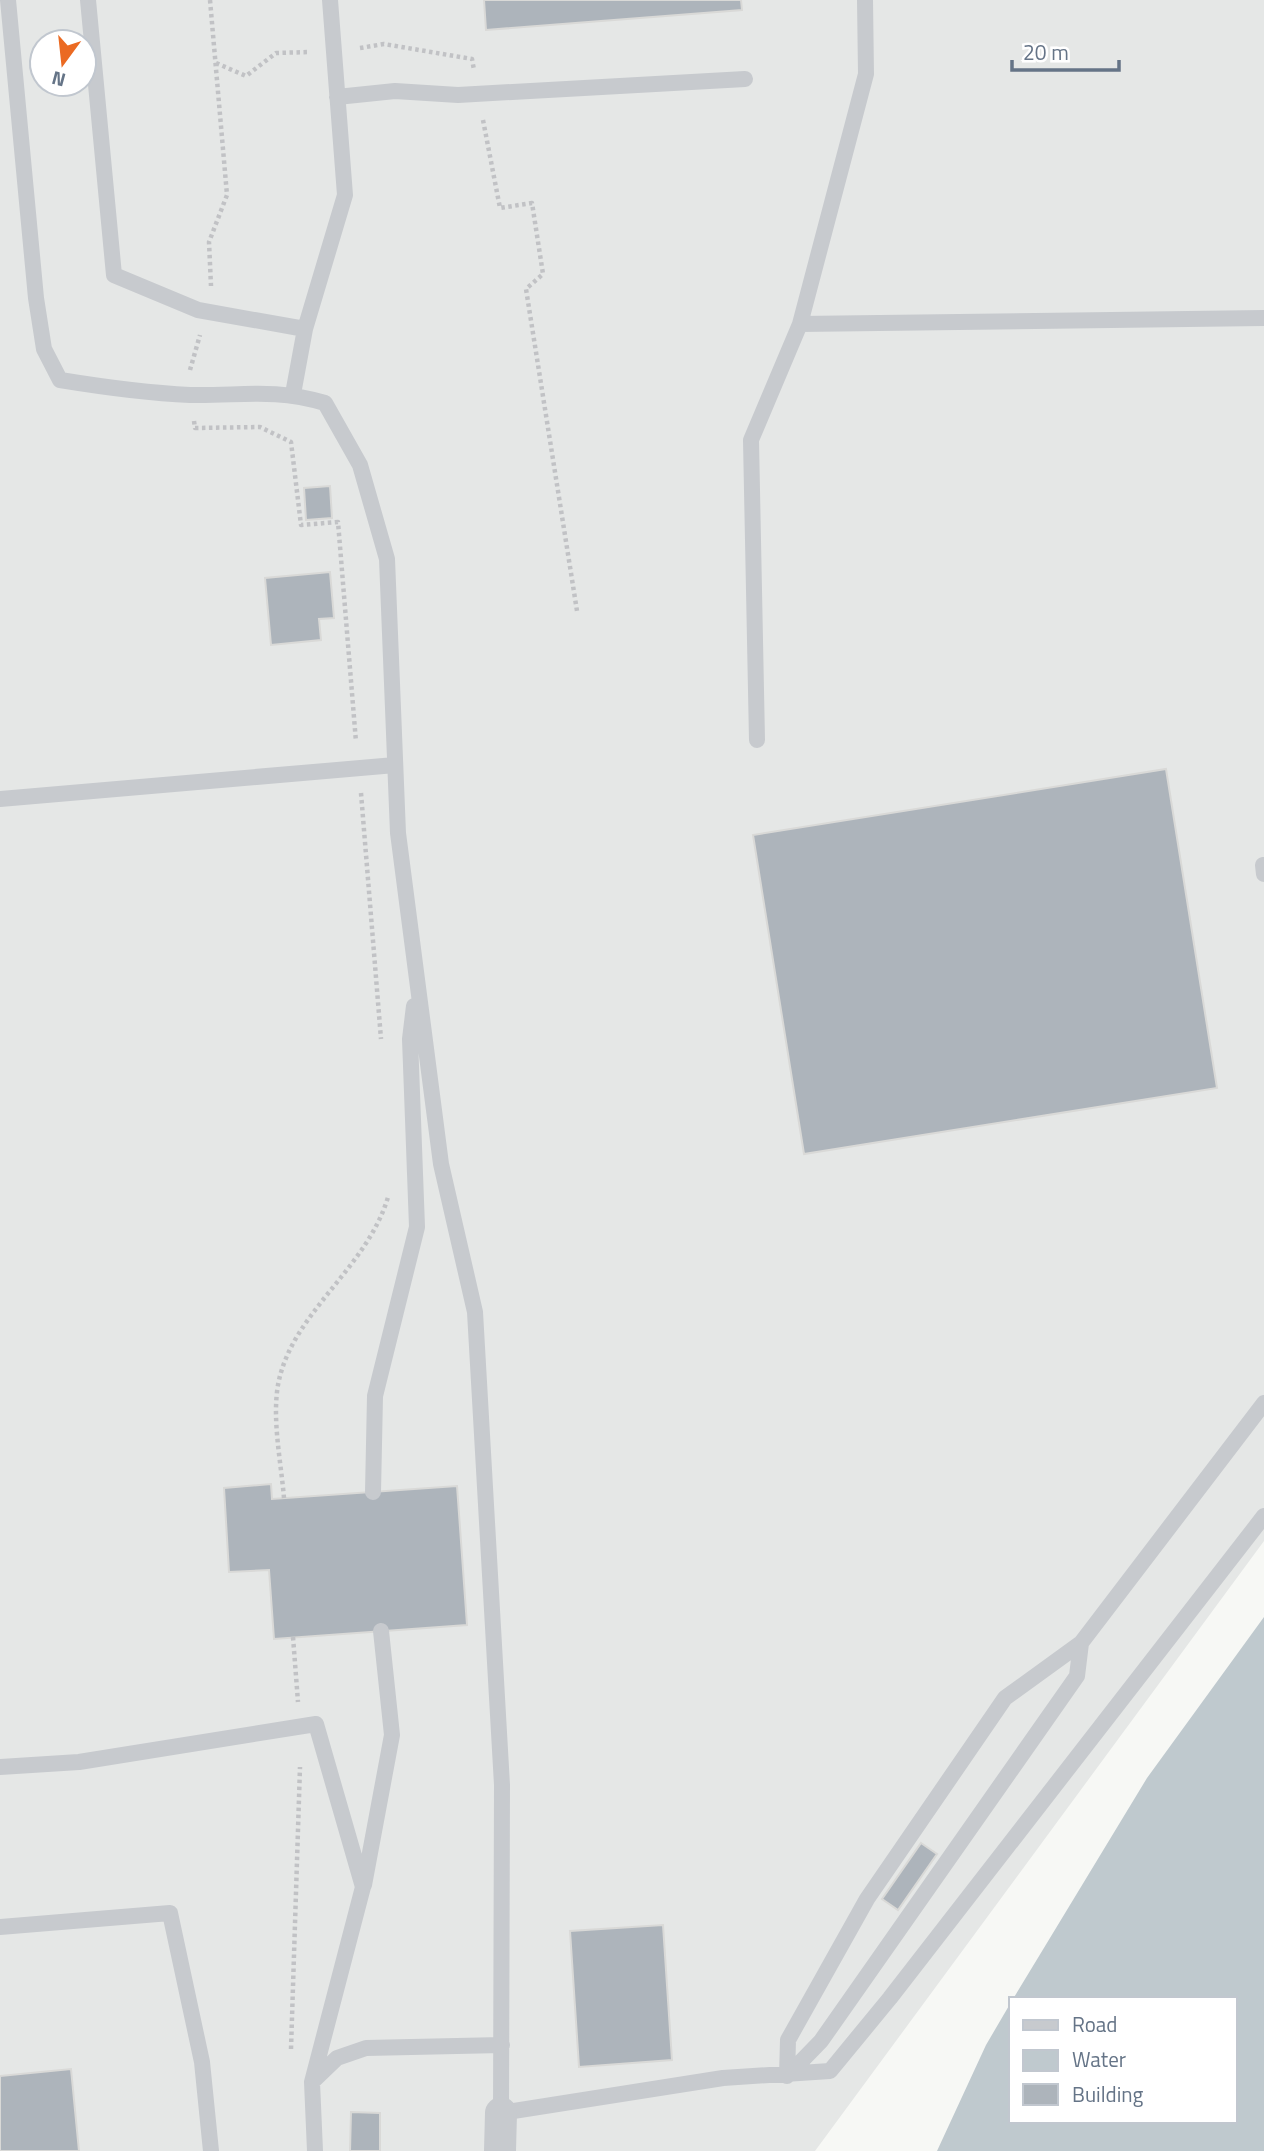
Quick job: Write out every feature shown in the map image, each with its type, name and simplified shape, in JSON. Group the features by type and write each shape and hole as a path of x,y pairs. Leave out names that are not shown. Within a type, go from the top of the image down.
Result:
{"street":[{"path":"500,2151 501,2112"}],"lane":[{"path":"8,0 44,349 60,380 122,390 191,395 293,394 325,403 360,465 387,559 398,833 441,1164 475,1312 502,1784 501,2112 723,2078 787,2076 830,2071 1264,1516"},
{"path":"88,0 114,275 207,312 305,329"},
{"path":"293,394 305,329 345,195 330,0"},
{"path":"757,740 751,440 800,324 866,74 865,0"},
{"path":"337,97 395,92 478,94 746,79"},
{"path":"800,324 1264,318"},
{"path":"0,799 395,765"},
{"path":"373,1492 375,1396 417,1227 411,1039 417,983"},
{"path":"787,2076 788,2040 875,1888 1005,1698 1082,1643 1264,1403"},
{"path":"315,2151 312,2082 363,1887 392,1735 381,1631"},
{"path":"787,2076 821,2041 1077,1676 1082,1643"},
{"path":"0,1767 79,1762 316,1724 363,1887"},
{"path":"0,1927 170,1913 202,2062 211,2151"},
{"path":"312,2082 337,2058 366,2048 502,2045"}],"path":[{"path":"210,0 227,195 209,242 212,291 189,373 194,428 260,427 291,442 301,525 338,522 382,1052"},
{"path":"216,62 246,76 276,54 384,44 472,59 500,208 532,203 543,274 526,289 577,611"},
{"path":"284,1498 278,1385 291,1344 367,1245 381,1223 389,1195"},
{"path":"291,2062 300,1726 293,1637"}],"shaded area":[{"path":"0,0 1264,0 1264,1541 815,2151 0,2151"}],"water":[{"path":"1264,1617 1264,2151 937,2151 986,2045 1009,2006 1009,2123 1236,2123 1236,1997 1014,1997 1147,1778"}],"building":[{"path":"484,0 741,0 742,10 486,30"},
{"path":"330,486 332,518 306,520 304,488"},
{"path":"330,572 334,618 319,619 321,640 271,645 265,578"},
{"path":"1166,769 1217,1088 804,1154 753,835"},
{"path":"271,1484 272,1499 457,1486 467,1625 274,1639 269,1570 229,1572 224,1488"},
{"path":"921,1843 937,1854 898,1910 882,1899"},
{"path":"663,1925 672,2060 579,2067 570,1931"},
{"path":"71,2069 79,2151 0,2151 0,2076"},
{"path":"351,2112 380,2113 380,2151 350,2151"}]}
